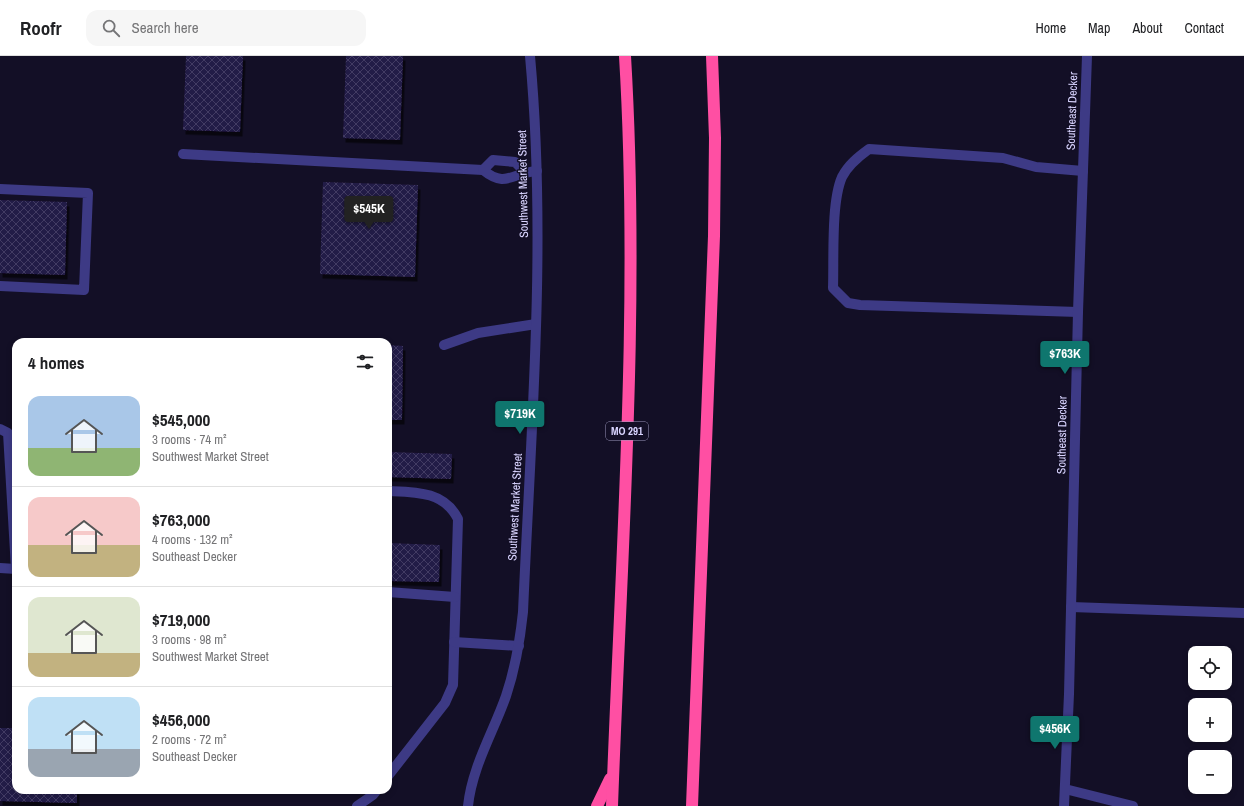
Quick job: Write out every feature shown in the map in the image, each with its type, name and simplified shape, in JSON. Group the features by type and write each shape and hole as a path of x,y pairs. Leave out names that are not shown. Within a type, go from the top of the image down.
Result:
{"highway":[{"name":"MO 291","path":"612,806 631,334 628,112 625,56"},
{"path":"692,806 714,236 715,138 712,56"},
{"path":"597,806 613,775"}],"street":[{"name":"Southwest Market Street","path":"468,806 469,794 478,764 506,697 519,646 523,612 536,324 537,171 530,56"},
{"name":"Southeast Decker","path":"1064,806 1069,694 1078,312 1087,56"},
{"path":"1078,312 860,306 848,302 834,288 836,196 842,177 855,159 870,149 1003,158 1036,167 1083,171"},
{"path":"182,154 483,170 492,177 511,179 525,172 537,171"},
{"path":"483,170 493,160 515,162 525,172"},
{"path":"0,189 88,193 84,290 0,286"},
{"path":"444,345 478,333 536,324"},
{"path":"0,429 8,434 12,502"},
{"path":"392,491 422,492 453,508 458,519 453,685 445,703 392,771"},
{"path":"0,568 12,569"},
{"path":"392,592 455,597"},
{"path":"1071,607 1244,613"},
{"path":"454,642 519,646"},
{"path":"1065,789 1133,806"},
{"path":"357,806 375,794"}],"building":[{"path":"186,56 243,56 240,132 183,130"},
{"path":"346,56 403,56 400,140 343,138"},
{"path":"323,182 418,185 415,277 320,274"},
{"path":"0,200 67,202 65,275 0,273"},
{"path":"392,345 403,346 402,420 392,420"},
{"path":"392,452 452,454 451,479 392,477"},
{"path":"392,543 440,545 439,582 392,581"},
{"path":"0,728 12,728 12,794 77,794 77,803 0,801"}]}
